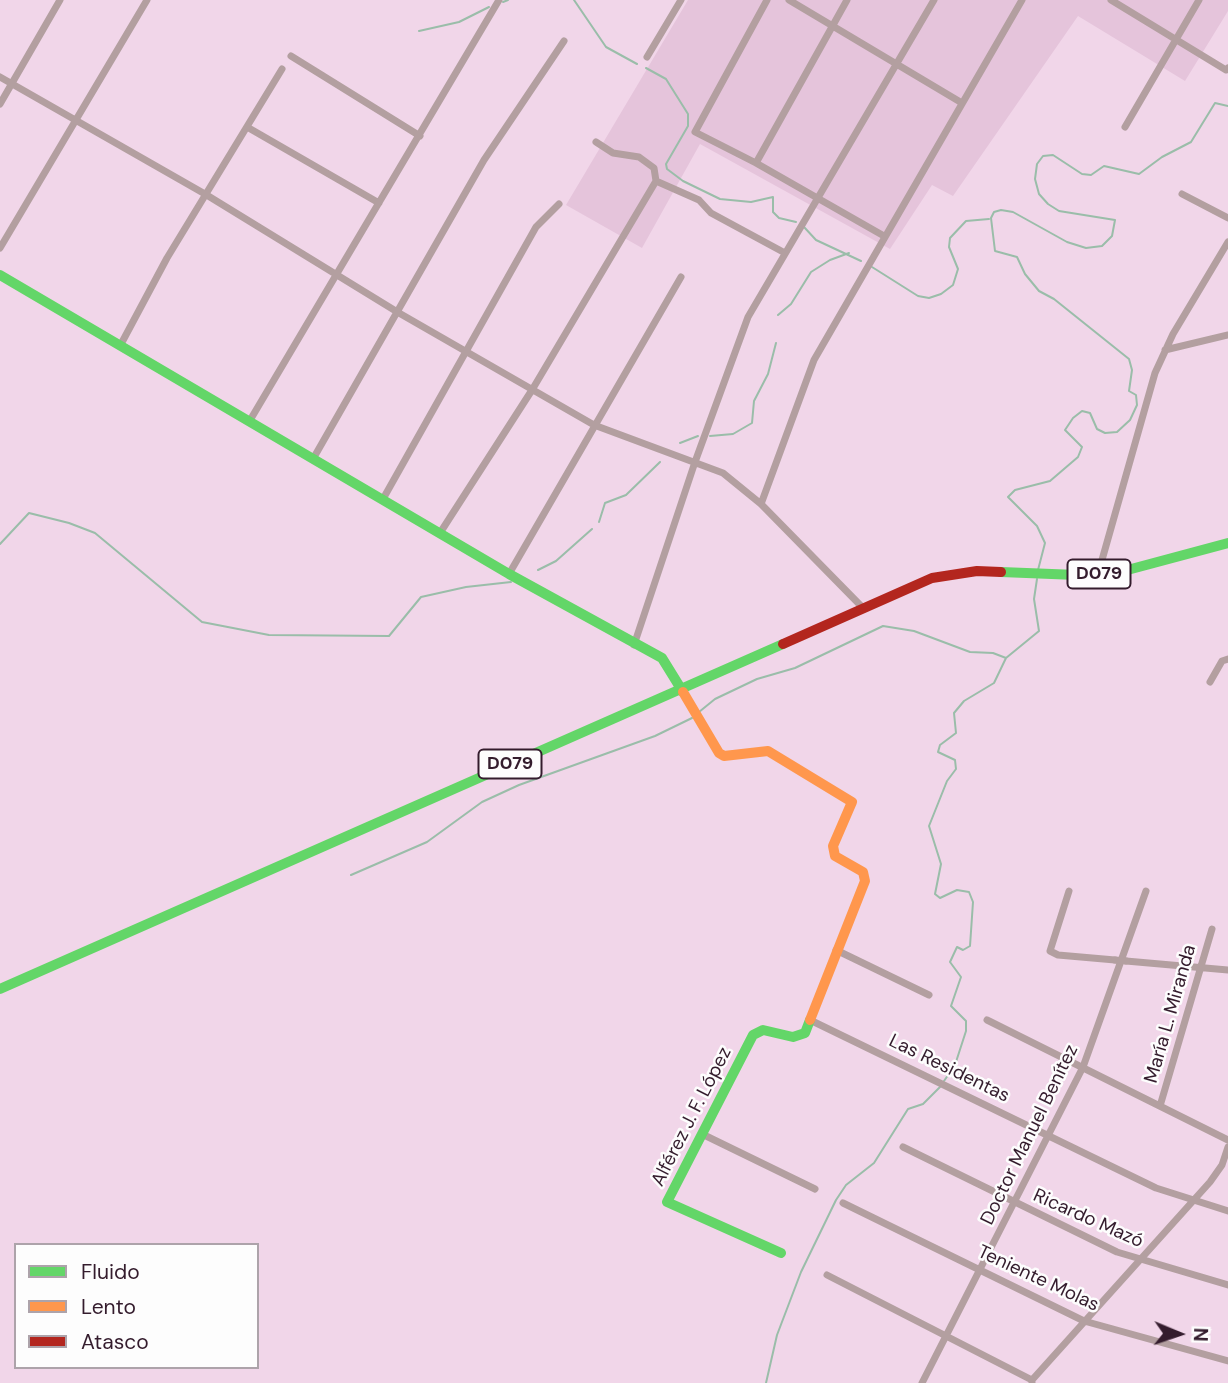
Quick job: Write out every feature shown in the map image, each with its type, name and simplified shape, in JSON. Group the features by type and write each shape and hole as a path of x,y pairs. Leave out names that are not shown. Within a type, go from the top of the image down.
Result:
{"street":[{"path":"0,104 60,0"},
{"path":"0,248 146,0"},
{"path":"249,422 499,0"},
{"path":"647,57 681,0"},
{"path":"767,0 695,132 756,163 884,236"},
{"path":"789,0 962,103"},
{"path":"756,163 847,0"},
{"path":"634,645 695,463 748,317 934,0"},
{"path":"761,504 814,360 1022,0"},
{"path":"1111,0 1228,68"},
{"path":"1125,127 1199,0"},
{"path":"313,459 399,313 484,160 564,41"},
{"path":"291,56 420,136"},
{"path":"120,346 205,194 282,69"},
{"path":"0,77 205,194 399,313 594,425 723,473 761,504 864,609"},
{"path":"247,127 379,203"},
{"path":"440,533 531,390 656,181 656,171 641,159 613,153 596,142"},
{"path":"656,181 699,200 711,213 785,253"},
{"path":"1182,194 1228,218"},
{"path":"383,499 536,227 559,204"},
{"path":"1098,574 1130,453 1165,349 1228,242"},
{"path":"0,275 509,573 634,645 662,658 682,687 719,753 724,755 768,751 852,802 833,846 835,856 863,872 865,881 810,1020"},
{"path":"509,573 681,277"},
{"path":"1165,349 1228,335"},
{"name":"D079","path":"0,989 932,578 977,570 1098,574 1153,566 1228,543"},
{"path":"1210,682 1222,661 1228,659"},
{"path":"1069,891 1050,951 1058,955 1228,970"},
{"name":"Doctor Manuel Benítez","path":"922,1383 1016,1205 1083,1067 1146,891"},
{"name":"María L. Miranda","path":"1160,1107 1212,929"},
{"path":"836,950 929,995"},
{"name":"Las Residentas","path":"810,1020 1156,1188 1228,1211"},
{"name":"Alférez J. F. López","path":"781,1253 667,1202 753,1035 763,1030 799,1037 805,1033 810,1020"},
{"path":"987,1020 1228,1140"},
{"path":"702,1134 816,1189"},
{"name":"Ricardo Mazó","path":"904,1147 1016,1205 1139,1260 1228,1285"},
{"path":"827,1275 1032,1381 1210,1182 1222,1165 1228,1147"},
{"name":"Teniente Molas","path":"843,1203 1084,1321 1228,1361"}],"shaded area":[{"path":"688,0 1228,0 1228,11 1185,81 1078,16 953,196 932,185 890,249 700,144 642,248 566,205"}],"waterway":[{"path":"503,2 508,0"},
{"path":"574,0 606,47 637,64"},
{"path":"419,31 459,22 489,7"},
{"path":"646,68 666,79 688,114 688,126 666,164 667,169 683,181 720,199 751,202 773,197 773,212 779,218 796,222"},
{"path":"1038,570 1045,543 1037,526 1008,497 1015,490 1050,481 1078,457 1082,447 1065,430 1073,418 1082,411 1090,413 1097,429 1105,433 1117,432 1130,420 1137,405 1136,395 1129,391 1132,370 1129,359 1054,299 1039,291 1025,274 1017,257 995,251 991,218 994,212 1001,210 1013,212 1067,242 1086,248 1102,246 1112,236 1115,220 1059,211 1048,204 1039,194 1035,179 1037,164 1043,156 1053,155 1082,174 1091,175 1104,166 1139,174 1162,157 1191,142 1215,103 1228,106"},
{"path":"872,267 918,296 929,298 941,294 953,285 958,269 949,247 950,238 966,221 989,219"},
{"path":"804,227 816,240 861,261"},
{"path":"778,315 791,304 811,272 830,260 849,253"},
{"path":"710,436 733,434 752,423 754,401 768,374 776,343"},
{"path":"680,443 698,436"},
{"path":"599,522 605,503 626,495 660,462"},
{"path":"0,544 29,513 69,523 95,533 202,622 269,635 389,636 421,597 466,587 511,582"},
{"path":"538,570 556,561 592,529"},
{"path":"944,1081 955,1065 966,1031 966,1021 951,1006 961,977 950,962 957,947 963,950 970,946 973,902 969,892 957,890 940,898 935,894 941,864 929,826 947,781 956,769 955,760 938,752 940,745 956,733 954,713 964,701 994,683 1006,658 1039,631 1034,599 1037,579"},
{"path":"699,712 715,699 757,679 795,668 883,626 914,631 970,652 993,653 1006,658"},
{"path":"351,875 427,842 482,802 519,785 655,736 692,718"},
{"path":"766,1383 777,1335 801,1272 836,1200 846,1185 874,1163 908,1109 923,1104 941,1086"}],"traffic: fast":[{"path":"0,275 509,574 662,658 683,692"},
{"path":"1001,572 1077,575 1120,572 1228,543"},
{"path":"0,989 783,644"},
{"path":"781,1253 667,1202 753,1035 763,1030 793,1037 805,1033 810,1020"}],"traffic: slow":[{"path":"683,692 719,753 724,756 768,751 852,802 833,846 835,856 863,872 865,881 810,1020"}],"traffic: jam":[{"path":"783,644 932,578 977,571 1001,572"}]}
